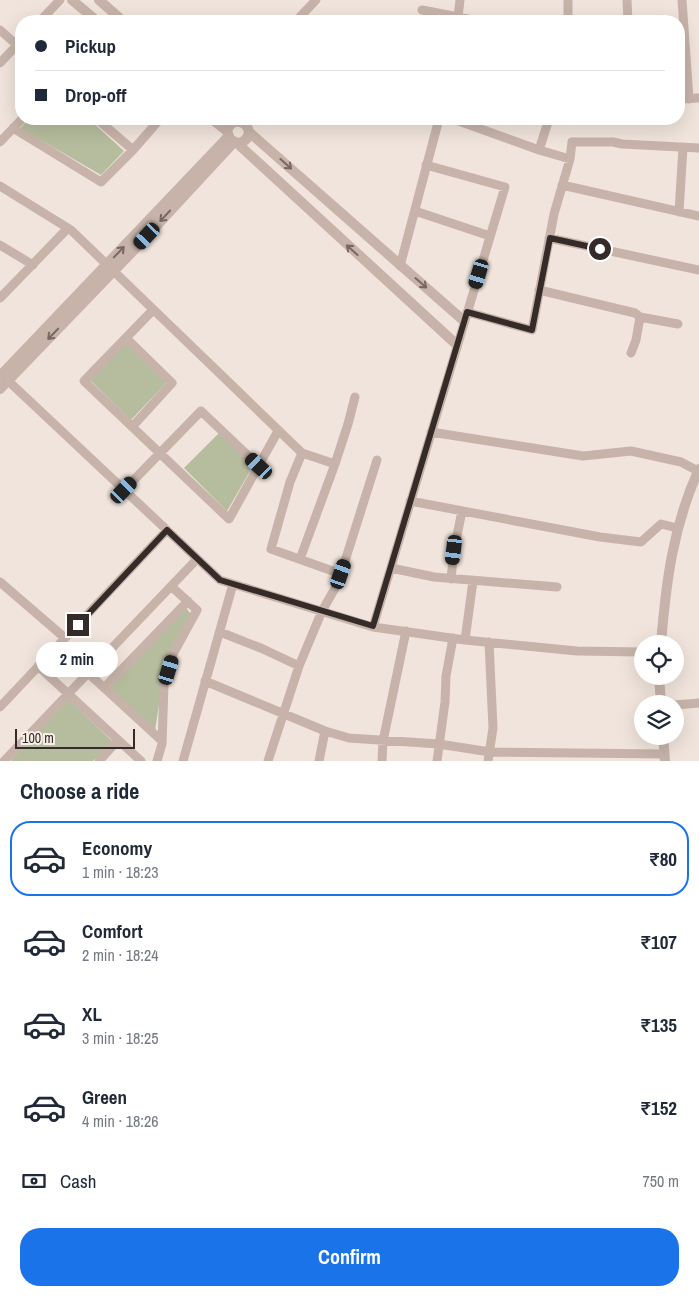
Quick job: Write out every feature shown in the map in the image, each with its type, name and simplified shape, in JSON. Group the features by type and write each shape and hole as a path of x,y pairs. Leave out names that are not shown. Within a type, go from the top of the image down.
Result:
{"street":[{"path":"46,15 60,0"},
{"path":"72,0 90,15"},
{"path":"99,0 116,15"},
{"path":"302,15 316,0"},
{"path":"458,15 460,0"},
{"path":"568,0 568,15"},
{"path":"627,0 628,15"},
{"path":"682,0 683,15"},
{"path":"422,10 442,15"},
{"path":"0,30 15,40"},
{"path":"685,42 689,99"},
{"path":"0,63 15,47"},
{"path":"685,99 699,98"},
{"path":"0,142 16,125"},
{"path":"104,125 133,150"},
{"path":"13,128 101,182 155,125"},
{"path":"218,125 458,345"},
{"path":"0,389 3,377 110,268 231,138 230,125"},
{"path":"244,125 249,132 400,266 466,316 532,330 550,238 570,159 572,142 612,142 699,148"},
{"path":"400,266 437,125"},
{"path":"470,125 570,159"},
{"path":"539,150 547,125"},
{"path":"231,138 246,139 249,132"},
{"path":"680,212 682,147"},
{"path":"373,626 505,187 426,165"},
{"path":"562,185 699,216"},
{"path":"0,186 68,228 302,453 335,464"},
{"path":"414,211 490,236"},
{"path":"0,298 68,228"},
{"path":"550,238 699,270"},
{"path":"1,248 32,265"},
{"path":"539,290 635,314 640,317 678,324"},
{"path":"153,310 84,381 229,519 278,431"},
{"path":"632,353 640,317"},
{"path":"126,338 172,383 132,427"},
{"path":"3,377 220,580 373,626 465,640 577,651 634,652"},
{"path":"300,559 335,464 355,397"},
{"path":"124,490 201,411 259,466"},
{"path":"431,432 583,456 631,451 681,462 699,470 687,496 678,528 665,592 662,635"},
{"path":"302,453 290,482 271,549 341,574"},
{"path":"268,761 299,666 322,611 338,583 377,460"},
{"path":"410,501 600,537 641,542 661,524 678,528"},
{"path":"451,579 454,550 462,511"},
{"path":"0,707 167,530"},
{"path":"5,761 197,559"},
{"path":"391,568 451,579 557,587"},
{"path":"465,640 473,581"},
{"path":"0,582 65,638"},
{"path":"183,761 234,584"},
{"path":"157,761 162,741 164,685 173,654 197,610 172,586"},
{"path":"104,688 188,601"},
{"path":"382,761 383,742 406,631"},
{"path":"220,632 299,666"},
{"path":"437,761 445,702 446,676 453,638"},
{"path":"489,756 493,728 490,642"},
{"path":"38,666 140,761"},
{"path":"88,673 162,741"},
{"path":"205,681 325,731 349,738 383,742 439,744 489,756 665,757"},
{"path":"684,704 699,703"},
{"path":"319,761 325,731"},
{"path":"99,761 118,740"}],"green space":[{"path":"23,125 96,125 124,151 101,175 20,128"},
{"path":"126,342 167,382 131,420 90,380"},
{"path":"219,433 253,466 227,511 184,468"},
{"path":"186,608 191,614 165,664 155,731 110,688"},
{"path":"68,699 112,741 93,761 12,761 11,760"}],"route":[{"path":"78,625 167,530 220,580 373,626 467,312 532,330 550,238 600,249"}]}
